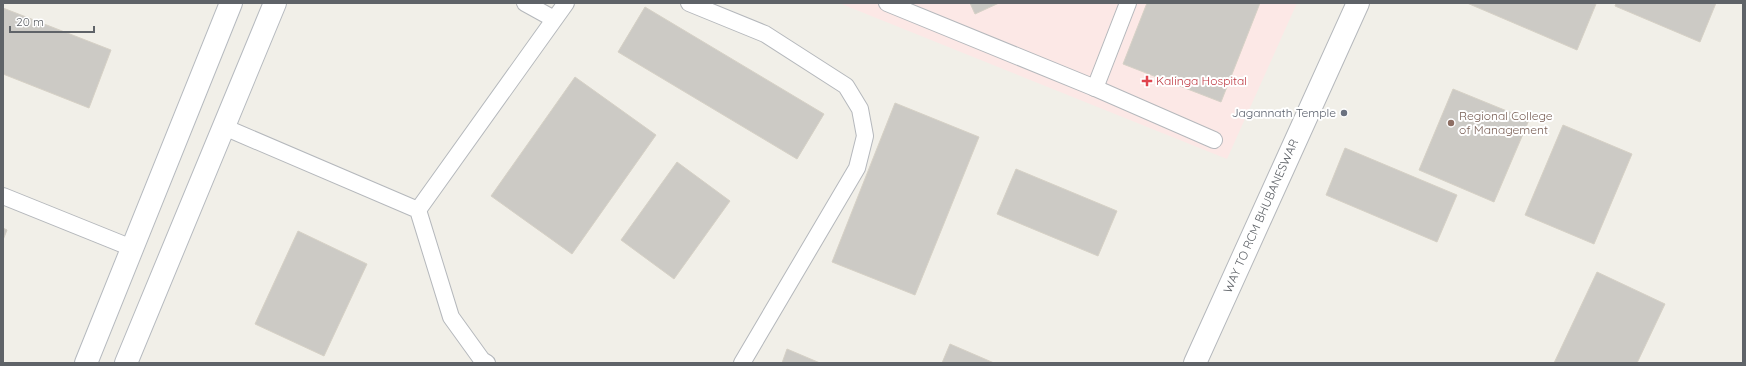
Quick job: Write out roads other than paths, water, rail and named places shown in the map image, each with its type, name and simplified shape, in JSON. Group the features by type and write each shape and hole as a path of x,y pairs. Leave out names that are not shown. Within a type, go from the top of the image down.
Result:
{"street":[{"path":"86,363 230,3"},
{"path":"126,363 274,3"},
{"name":"WAY TO RCM BHUBANESWAR","path":"1195,363 1358,3"}],"lane":[{"path":"525,3 554,19"},
{"path":"418,210 566,3"},
{"path":"689,3 765,34 846,86 860,109 865,136 857,168 742,363"},
{"path":"887,3 1095,88 1214,140"},
{"path":"1095,88 1128,3"},
{"path":"224,127 418,210 451,318 482,360 487,363"},
{"path":"3,196 132,248"}],"place":[{"name":"Kalinga Hospital","path":"1147,81"},
{"name":"Jagannath Temple","path":"1344,113"},
{"name":"Regional College of Management","path":"1451,123"}]}
